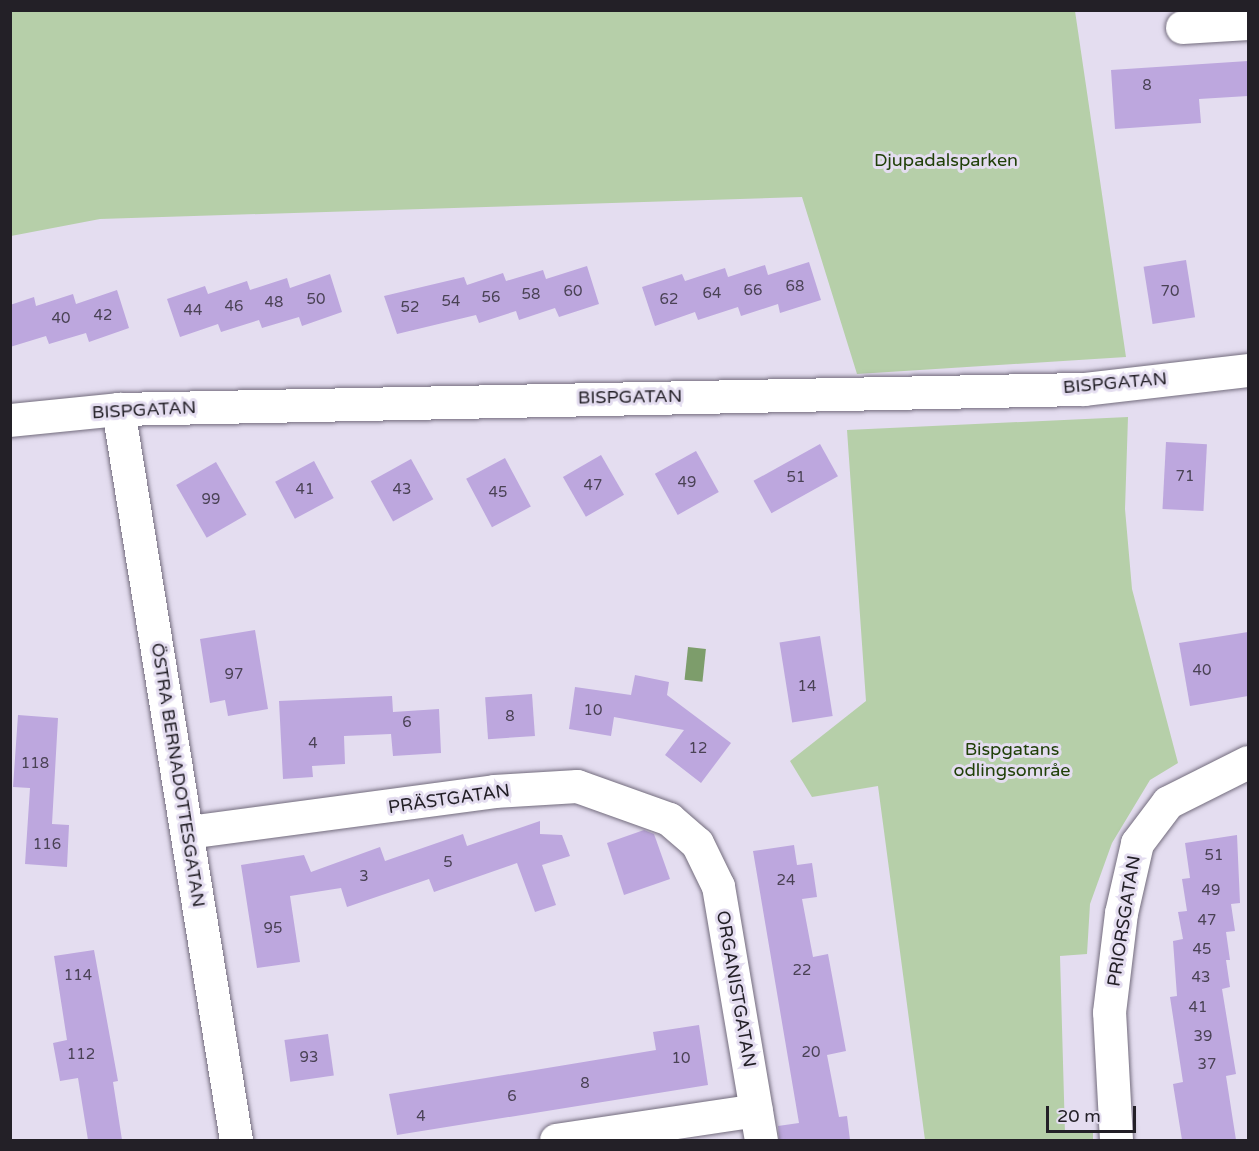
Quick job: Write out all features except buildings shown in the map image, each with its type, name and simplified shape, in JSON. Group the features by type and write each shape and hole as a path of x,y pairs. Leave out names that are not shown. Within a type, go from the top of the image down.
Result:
{"street":[{"path":"1182,27 1248,23"},
{"name":"BISPGATAN","path":"10,420 118,409 1084,389 1248,370"},
{"name":"ÖSTRA BERNADOTTESGATAN","path":"118,409 236,1140"},
{"name":"PRIORSGATAN","path":"1116,1140 1109,1012 1121,913 1137,843 1168,802 1248,762"},
{"name":"PRÄSTGATAN","path":"188,832 494,791 577,786 669,819 697,843"},
{"name":"ORGANISTGATAN","path":"697,843 720,895 758,1125"},
{"path":"556,1140 758,1125"}],"green space":[{"name":"Djupadalsparken","path":"11,10 1075,11 1126,357 857,374 802,197 100,219 11,236"},
{"name":"Bispgatans odlingsområe","path":"1128,417 1125,509 1132,589 1178,763 1150,780 1112,843 1090,904 1087,954 1060,956 1065,1133 1093,1133 1093,1140 925,1140 878,786 812,797 790,761 866,701 847,430"}],"shaded area":[{"path":"688,647 706,649 702,682 685,680"}]}
